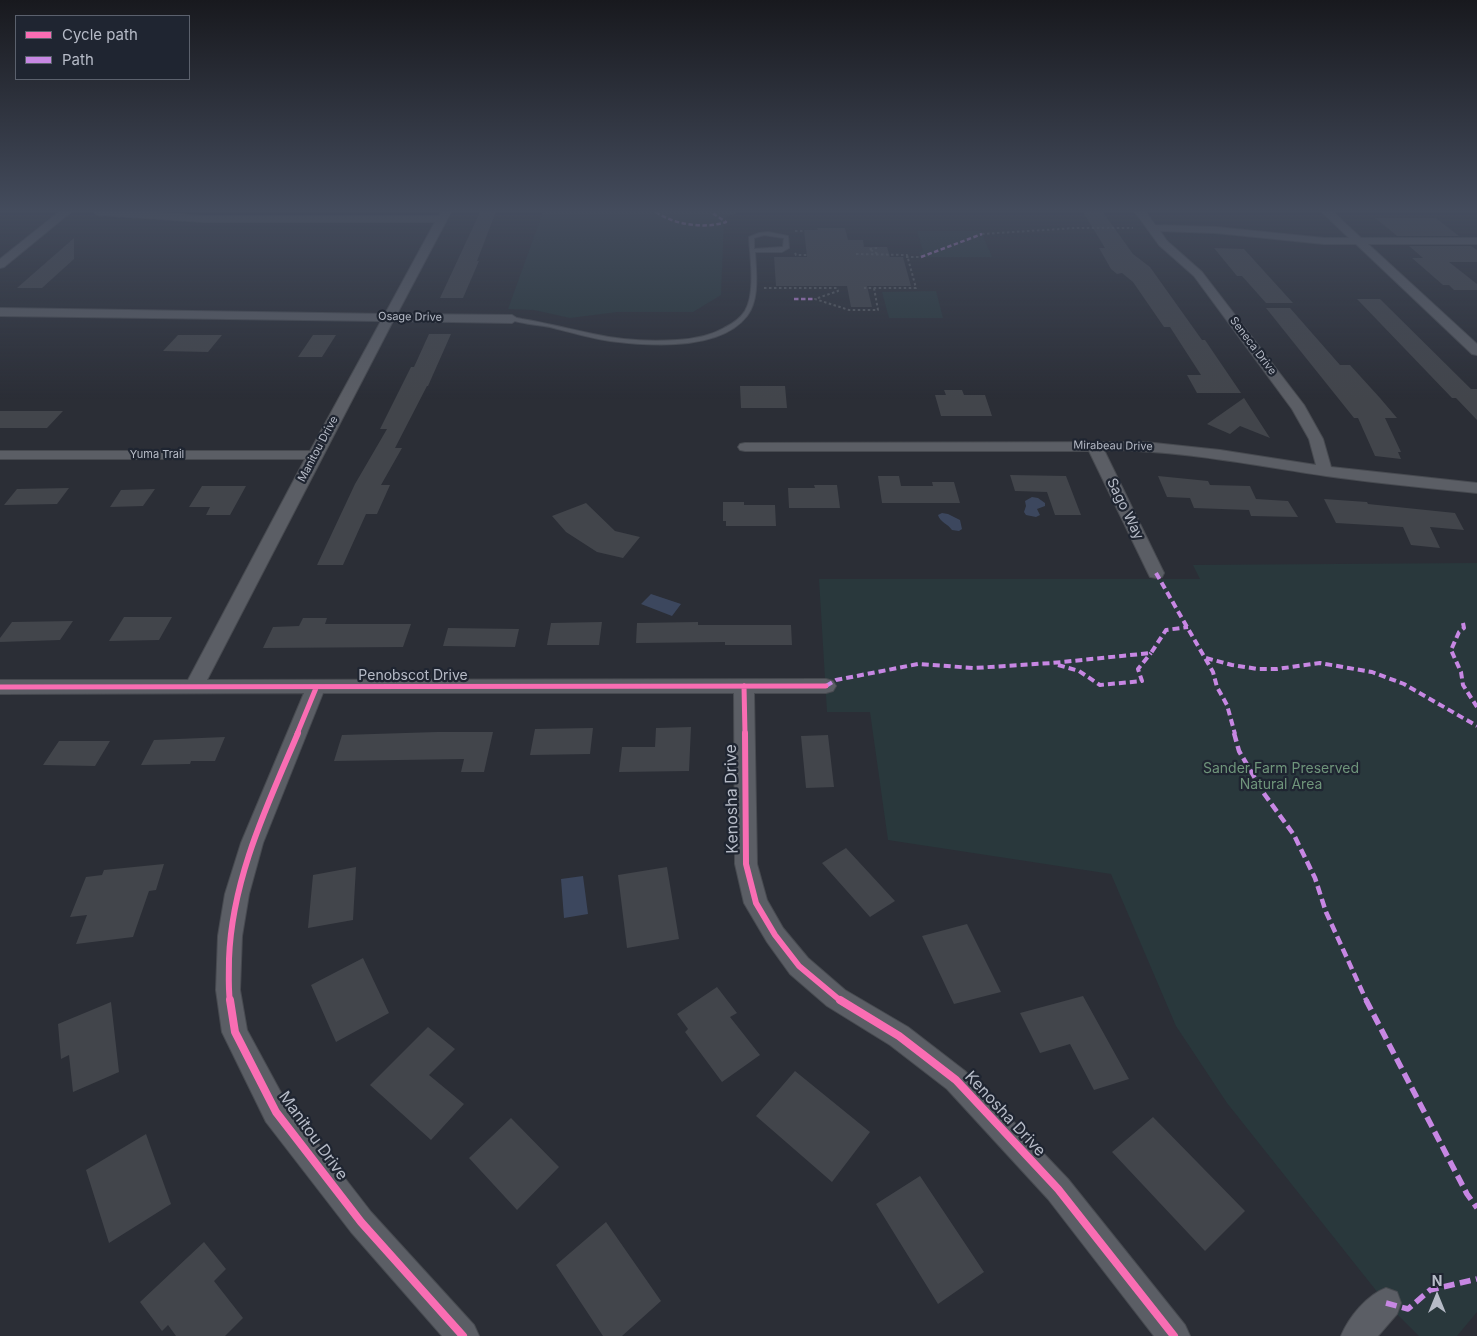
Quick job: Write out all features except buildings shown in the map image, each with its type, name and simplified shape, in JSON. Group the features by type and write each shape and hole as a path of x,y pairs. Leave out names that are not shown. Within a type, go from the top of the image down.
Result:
{"street":[{"name":"Manitou Drive","path":"193,688 315,455 414,274"},
{"name":"Seneca Drive","path":"1198,274 1299,408 1316,438 1325,471"},
{"path":"1394,274 1477,351"},
{"name":"Osage Drive","path":"0,312 512,318"},
{"name":"Sago Way","path":"1094,446 1156,573"},
{"name":"Mirabeau Drive","path":"746,447 1145,446 1195,451 1402,481 1477,488"},
{"name":"Yuma Trail","path":"0,456 315,455"},
{"name":"Kenosha Drive","path":"744,686 746,864 756,903 775,934 799,966 836,998 899,1036 956,1080 1058,1189 1174,1336"},
{"name":"Penobscot Drive","path":"0,688 826,686"},
{"name":"Manitou Drive","path":"316,688 252,843 237,894 230,936 228,990 235,1032 276,1112 361,1222 463,1336"},
{"path":"1357,1336 1386,1303"}],"lane":[{"name":"Osage Drive","path":"512,318 626,341 681,341 703,338 727,329 739,321 749,310 752,293 752,274"}],"path":[{"path":"864,288 916,288 912,274"},
{"path":"763,288 837,288 838,291 815,299 849,310 878,310 874,288"}],"green space":[{"path":"521,274 722,274 721,295 693,312 617,312 570,318 534,310 508,309"},
{"path":"936,291 943,318 889,318 882,292"},
{"name":"Sander Farm Preserved Natural Area","path":"1477,563 1477,1312 1457,1336 1419,1336 1386,1303 1227,1103 1176,1026 1111,874 888,840 870,712 827,712 819,579 1200,579 1193,565"}],"water":[{"path":"1032,497 1038,498 1045,503 1045,506 1037,509 1040,515 1036,517 1026,515 1024,512 1025,501"},
{"path":"942,513 960,520 962,529 959,531 952,530 939,517 938,515"},
{"path":"651,594 681,604 672,616 641,604"},
{"path":"583,876 588,914 564,918 561,879"}],"marked path":[{"path":"794,299 815,299"},
{"path":"1156,573 1213,672 1217,687 1227,705 1239,751 1265,795 1294,835 1315,878 1326,912 1358,984 1467,1194 1477,1208"},
{"path":"1463,623 1464,628 1459,632 1451,650 1461,672 1463,685 1477,707"},
{"path":"826,686 836,680 918,664 974,668 1052,663 1151,653 1166,630 1188,627"},
{"path":"1058,665 1079,671 1100,685 1142,681 1138,669 1151,653"},
{"path":"1206,658 1258,669 1277,669 1320,663 1372,672 1394,679 1414,689 1477,726"},
{"path":"1386,1303 1408,1309 1430,1290 1477,1279"}],"cycle path":[{"path":"744,686 746,864 756,903 775,935 799,966 836,998 899,1036 956,1080 1058,1189 1174,1336"},
{"path":"0,687 826,686"},
{"path":"316,688 252,843 237,894 230,936 228,990 235,1032 276,1112 361,1222 463,1336"}]}
